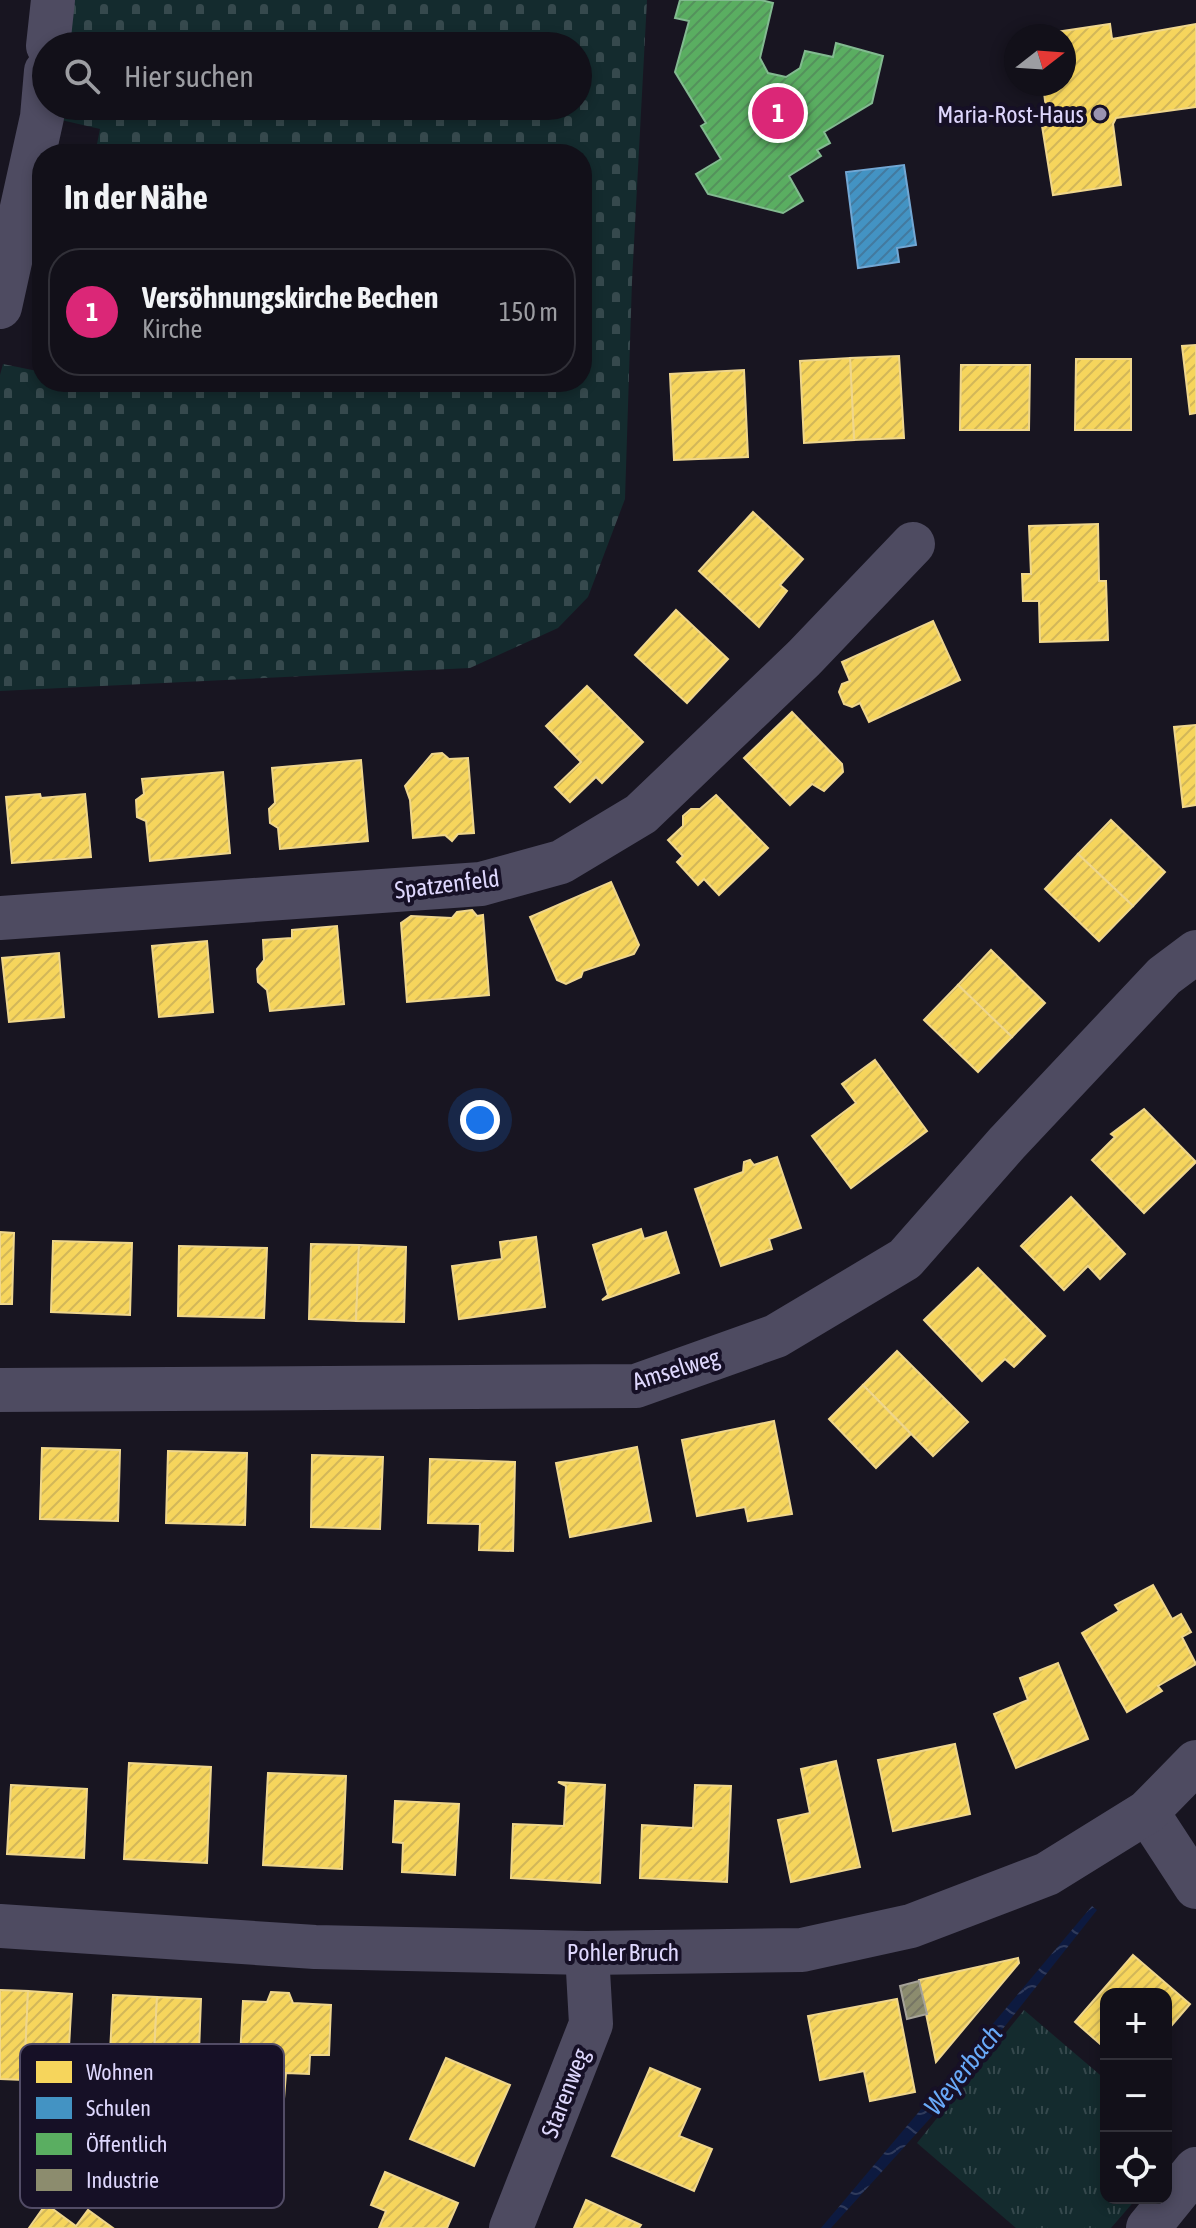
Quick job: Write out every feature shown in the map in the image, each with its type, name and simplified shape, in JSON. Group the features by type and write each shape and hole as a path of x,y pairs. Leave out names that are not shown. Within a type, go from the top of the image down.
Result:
{"street":[{"path":"50,32 53,0"},
{"path":"36,144 41,120"},
{"path":"0,307 32,162"},
{"name":"Spatzenfeld","path":"0,918 481,884 561,862 641,814 804,658 913,544"},
{"name":"Amselweg","path":"0,1390 636,1386 776,1336 905,1259 1007,1143 1164,976 1196,952"},
{"name":"Pohler Bruch","path":"0,1926 315,1947 587,1953 802,1950 911,1926 1047,1874 1147,1812 1196,1762"},
{"path":"1147,1812 1196,1887"},
{"name":"Starenweg","path":"511,2228 591,2024 587,1953"},
{"path":"1148,2228 1196,2169"}],"green space":[{"path":"71,0 647,0 632,281 625,499 588,597 558,628 470,668 0,691 0,375 3,364 32,370 32,392 592,392 592,144 97,144 100,129 61,120 592,120 592,32 68,32"},
{"path":"1024,2010 1100,2075 1100,2204 1132,2204 1111,2228 1016,2228 917,2143"}],"water":[{"name":"Weyerbach","path":"1092,1906 1097,1910 944,2103 831,2228 821,2228"}],"building: Wohnen":[{"name":"Maria-Rost-Haus","path":"1110,24 1112,39 1196,24 1196,107 1116,118 1113,124 1121,185 1053,195 1042,126 1054,125 1051,109 1046,109 1044,96 1076,96 1076,29"},
{"path":"1196,345 1196,413 1190,414 1182,346"},
{"path":"899,356 904,438 854,440 850,358"},
{"path":"850,358 854,440 804,443 800,361"},
{"path":"1076,359 1131,359 1131,430 1075,430"},
{"path":"961,365 1030,365 1029,430 960,430"},
{"path":"744,370 748,457 674,460 670,374"},
{"path":"753,512 803,559 780,585 787,591 759,627 699,571"},
{"path":"1098,524 1099,581 1106,581 1108,640 1040,642 1039,601 1023,601 1022,574 1031,574 1029,526"},
{"path":"676,610 728,659 687,703 635,655"},
{"path":"933,621 960,680 869,722 860,703 852,707 844,704 839,692 842,684 850,681 842,662"},
{"path":"587,686 643,742 602,783 596,777 570,802 555,787 581,762 546,726"},
{"path":"792,712 842,764 843,772 824,791 812,784 790,805 744,758"},
{"path":"1196,725 1196,805 1183,807 1174,727"},
{"path":"442,753 449,759 468,758 474,833 458,834 452,841 445,835 413,838 410,800 405,786 432,754"},
{"path":"361,760 368,841 280,849 278,828 270,823 269,809 275,803 272,768"},
{"path":"223,772 230,853 150,861 146,821 137,817 136,800 144,794 142,779"},
{"path":"40,794 41,798 85,794 91,857 12,863 6,797"},
{"path":"716,795 768,848 719,895 704,879 698,885 677,862 683,856 668,840 683,826 683,816 691,809 700,809"},
{"path":"1111,820 1165,872 1133,906 1078,854"},
{"path":"1078,854 1133,906 1099,941 1045,889"},
{"path":"611,882 639,945 634,954 583,971 581,977 566,984 557,980 530,917"},
{"path":"472,910 477,916 483,915 489,995 407,1002 401,923 411,916 452,918 457,912"},
{"path":"337,926 344,1004 270,1011 267,990 258,982 257,969 264,960 263,940 292,938 292,930"},
{"path":"207,941 213,1012 159,1017 152,946"},
{"path":"991,950 1045,1003 1012,1037 958,985"},
{"path":"59,953 64,1017 9,1022 2,958"},
{"path":"958,985 1012,1037 978,1072 924,1020"},
{"path":"875,1060 927,1131 851,1188 812,1136 856,1103 842,1084"},
{"path":"1144,1109 1196,1162 1144,1213 1092,1160 1115,1137 1111,1134"},
{"path":"777,1157 801,1228 769,1239 772,1249 721,1266 695,1189 743,1172 744,1162 750,1160 754,1165"},
{"path":"1071,1197 1125,1254 1100,1279 1088,1266 1064,1290 1021,1246"},
{"path":"641,1229 644,1239 666,1232 679,1273 602,1300 608,1295 593,1245"},
{"path":"0,1232 14,1233 12,1304 0,1304"},
{"path":"536,1237 545,1307 459,1319 452,1266 502,1259 500,1242"},
{"path":"53,1241 132,1243 130,1315 51,1312"},
{"path":"311,1244 359,1245 356,1321 309,1319"},
{"path":"359,1245 406,1247 404,1322 356,1321"},
{"path":"179,1246 267,1248 264,1318 178,1316"},
{"path":"978,1268 1045,1336 1014,1367 1005,1359 982,1381 924,1320"},
{"path":"897,1351 968,1422 933,1456 863,1385"},
{"path":"863,1385 911,1434 876,1468 829,1419"},
{"path":"774,1421 792,1514 748,1521 745,1507 697,1516 682,1440"},
{"path":"637,1447 651,1521 570,1537 556,1463"},
{"path":"42,1448 120,1450 118,1521 40,1519"},
{"path":"168,1451 247,1453 245,1525 166,1523"},
{"path":"312,1455 383,1457 380,1529 311,1527"},
{"path":"430,1459 515,1462 513,1551 479,1550 480,1524 428,1523"},
{"path":"1153,1585 1172,1619 1181,1614 1191,1632 1182,1637 1196,1664 1158,1686 1162,1691 1127,1712 1082,1633 1119,1611 1115,1605"},
{"path":"1058,1663 1088,1739 1016,1768 994,1714 1028,1700 1020,1678"},
{"path":"955,1744 970,1814 893,1831 878,1760"},
{"path":"836,1761 860,1867 791,1882 778,1820 810,1813 801,1769"},
{"path":"129,1763 211,1767 207,1863 124,1859"},
{"path":"268,1773 346,1776 342,1869 263,1865"},
{"path":"558,1782 605,1785 600,1883 511,1878 513,1824 564,1826 566,1786"},
{"path":"11,1785 87,1789 84,1858 7,1854"},
{"path":"695,1785 731,1786 727,1882 640,1878 642,1825 693,1828"},
{"path":"395,1801 459,1804 455,1875 402,1872 403,1843 393,1842"},
{"path":"1133,1955 1171,1988 1104,1988"},
{"path":"1018,1958 1019,1963 936,2062 919,1980"},
{"path":"1172,1989 1190,2004 1172,2025"},
{"path":"0,1990 28,1991 26,2044 20,2044 20,2080 0,2079"},
{"path":"28,1991 72,1994 69,2044 26,2044"},
{"path":"271,1992 289,1993 293,2003 331,2005 329,2055 310,2055 309,2074 286,2073 284,2099 284,2044 241,2044 243,2001 267,2002"},
{"path":"1100,1993 1100,2044 1075,2022"},
{"path":"113,1995 157,1997 155,2044 110,2044"},
{"path":"157,1997 201,1999 199,2044 155,2044"},
{"path":"897,1999 915,2092 870,2101 864,2071 820,2080 808,2016"},
{"path":"446,2058 510,2085 474,2166 410,2139"},
{"path":"650,2068 700,2089 679,2136 712,2149 694,2191 612,2156"},
{"path":"385,2172 458,2203 447,2228 379,2228 386,2211 371,2205"},
{"path":"586,2200 641,2225 639,2228 574,2228"},
{"path":"43,2208 51,2208 76,2226 88,2210 113,2228 29,2228"}],"building: Schulen":[{"path":"904,165 916,245 897,248 899,262 858,268 846,172"}],"building: Öffentlich":[{"path":"680,0 761,0 773,3 760,58 768,73 786,77 800,68 805,51 833,57 836,43 883,56 872,103 824,132 830,143 817,150 821,156 789,176 803,201 783,213 708,194 696,174 721,159 701,126 706,123 675,72 689,21 675,18"}],"building: Industrie":[{"path":"919,1981 927,2014 907,2019 900,1986"}],"place":[{"name":"Versöhnungskirche Bechen","path":"778,113"},
{"name":"Maria-Rost-Haus","path":"1100,114"}]}
